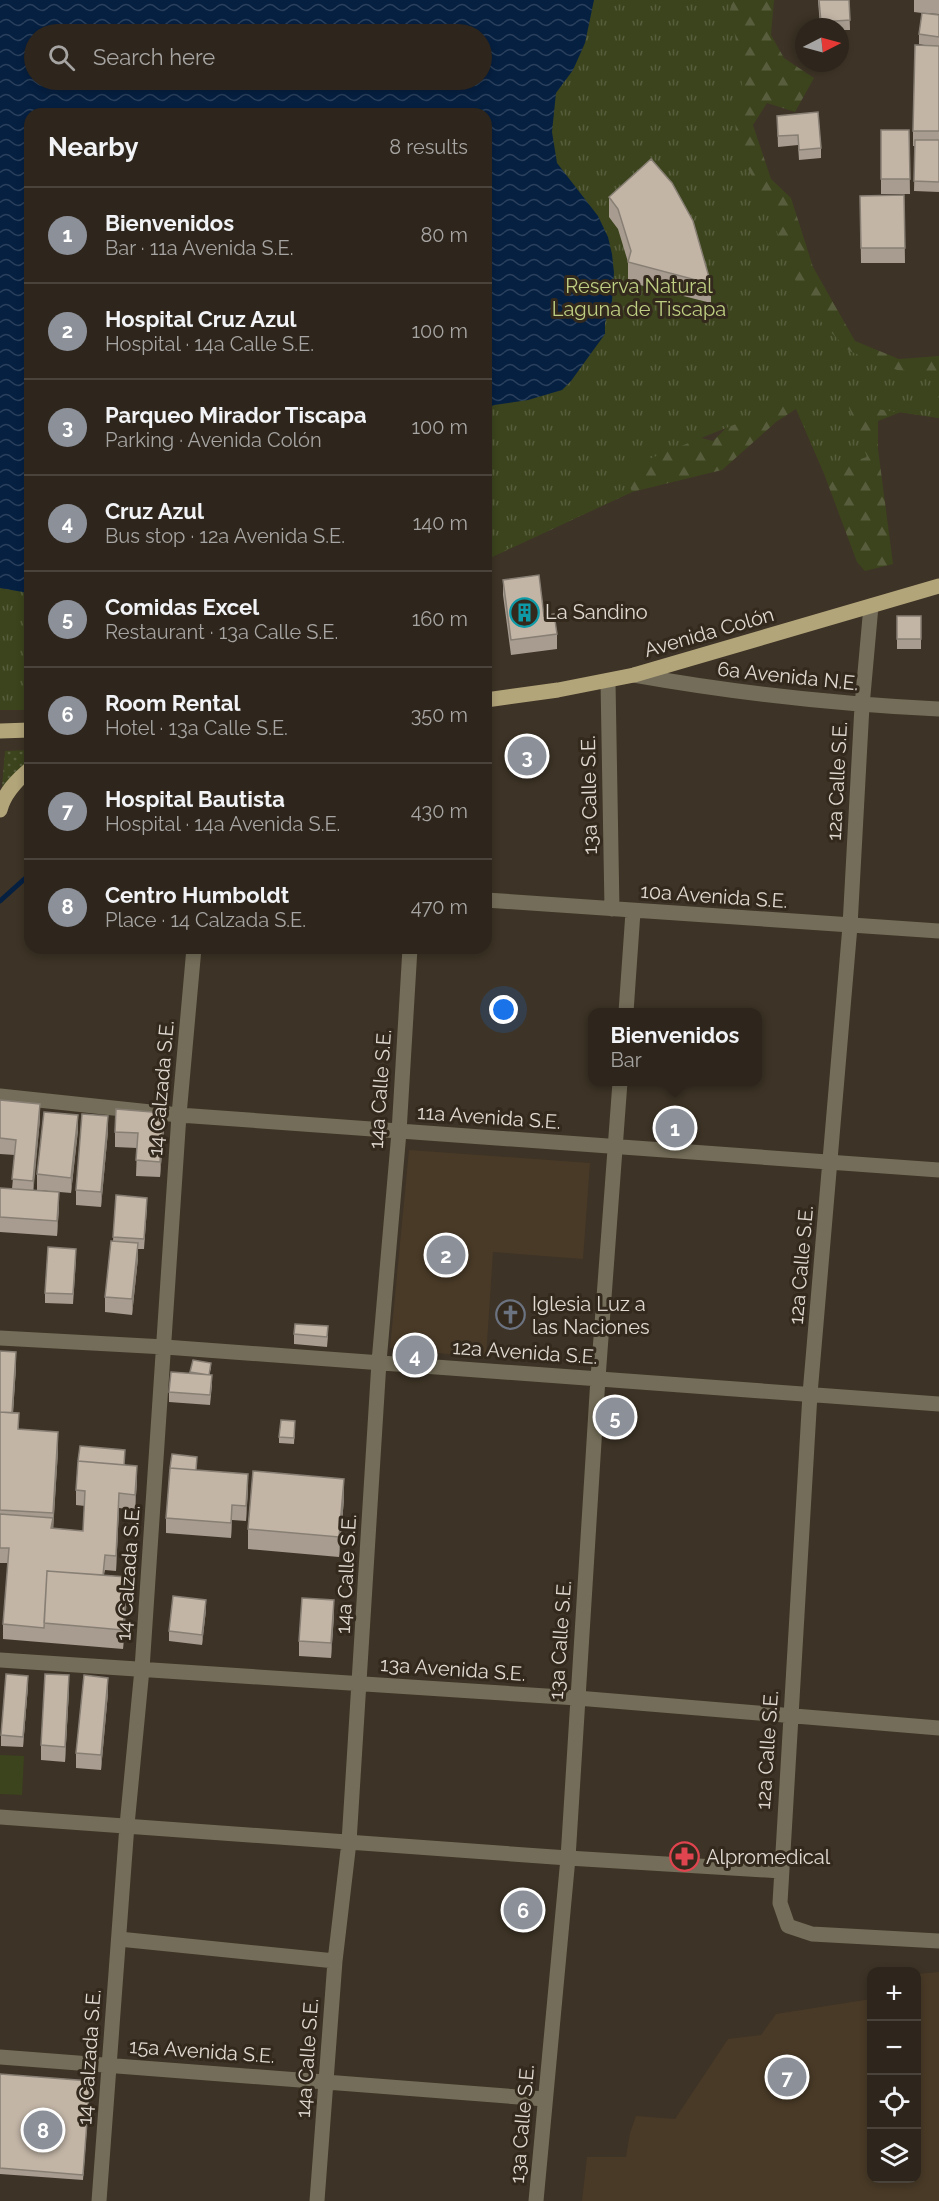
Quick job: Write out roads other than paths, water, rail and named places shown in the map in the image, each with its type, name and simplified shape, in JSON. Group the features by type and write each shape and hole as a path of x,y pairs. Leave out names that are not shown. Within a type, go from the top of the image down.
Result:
{"main road":[{"name":"Avenida Colón","path":"492,699 634,675 939,586"},
{"path":"0,731 24,730"},
{"path":"0,810 2,801 18,778 24,774"}],"street":[{"name":"12a Calle S.E.","path":"871,606 862,706 849,926 831,1162 810,1394 780,1903 788,1926 812,1934 939,1941"},
{"name":"6a Avenida N.E.","path":"634,675 713,689 862,706 939,709"},
{"name":"13a Calle S.E.","path":"608,681 612,909"},
{"name":"10a Avenida S.E.","path":"492,900 633,912 939,931"},
{"path":"626,1008 633,912"},
{"name":"14 Calzada S.E.","path":"99,2201 127,1825 142,1669 179,1115 193,954"},
{"name":"14a Calle S.E.","path":"317,2201 335,1961 349,1842 379,1362 399,1132 410,954"},
{"name":"13a Calle S.E.","path":"536,2201 568,1858 598,1378 620,1086"},
{"name":"11a Avenida S.E.","path":"0,1096 179,1115 939,1170"},
{"name":"12a Avenida S.E.","path":"0,1338 379,1362 939,1404"},
{"name":"13a Avenida S.E.","path":"0,1660 577,1698 939,1728"},
{"path":"0,1817 781,1871"},
{"path":"119,1939 335,1961"},
{"name":"15a Avenida S.E.","path":"0,2056 545,2099"}],"water":[{"path":"0,0 594,0 585,43 573,70 556,93 552,132 557,163 598,216 608,237 614,273 612,301 605,323 605,334 571,381 562,390 528,400 492,406 492,108 24,108 23,592 0,588"}],"waterway":[{"path":"0,901 24,879"}],"place":[{"name":"La Sandino","path":"524,612"},
{"name":"Parqueo Mirador Tiscapa","path":"527,756"},
{"name":"Bienvenidos","path":"675,1128"},
{"name":"Hospital Cruz Azul","path":"446,1255"},
{"name":"Iglesia Luz a las Naciones","path":"511,1315"},
{"name":"Cruz Azul","path":"415,1355"},
{"name":"Comidas Excel","path":"615,1417"},
{"name":"Alpromedical","path":"685,1857"},
{"name":"Room Rental","path":"523,1910"},
{"name":"Hospital Bautista","path":"787,2077"},
{"name":"Centro Humboldt","path":"43,2130"}],"park label":[{"name":"Reserva Natural Laguna de Tiscapa","path":"639,298"}]}
